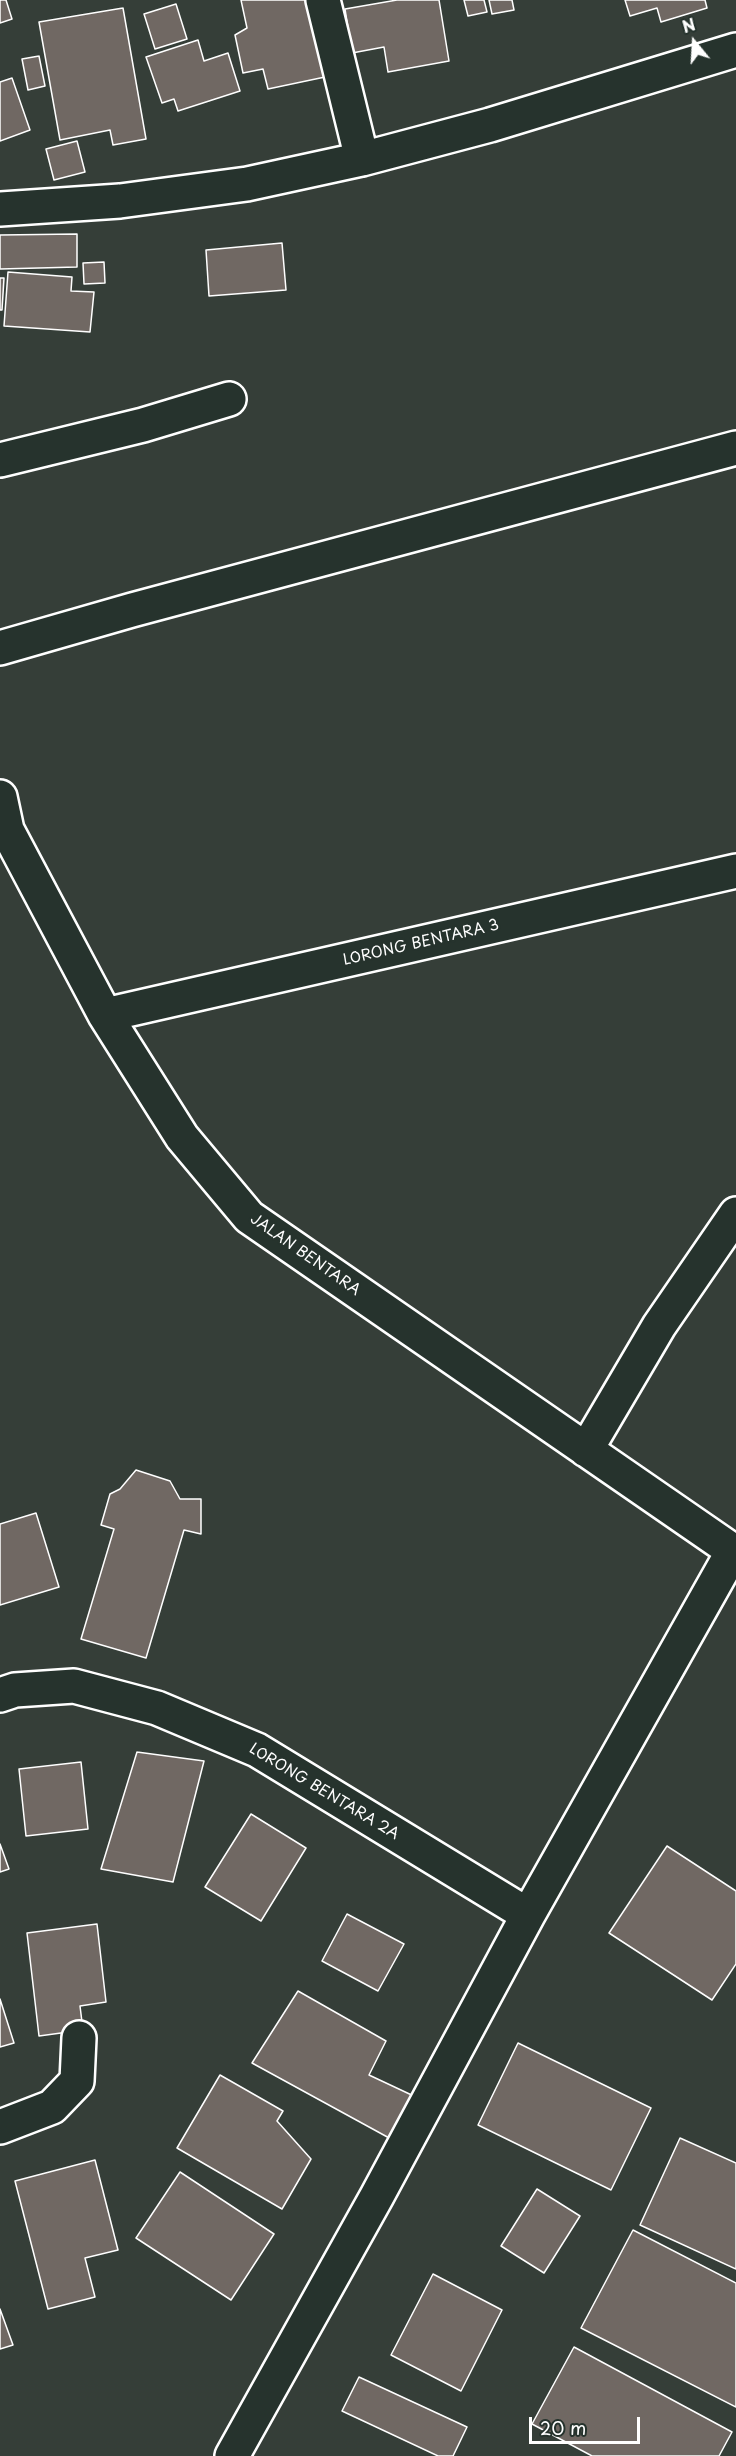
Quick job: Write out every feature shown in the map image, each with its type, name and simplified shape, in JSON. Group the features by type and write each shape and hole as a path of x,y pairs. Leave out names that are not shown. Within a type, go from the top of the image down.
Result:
{"street":[{"path":"323,0 362,159"},
{"path":"0,209 120,201 247,184 362,159 490,125 736,50"},
{"path":"0,460 143,425 229,399"},
{"path":"0,648 132,610 736,448"},
{"name":"JALAN BENTARA","path":"0,796 4,831 105,1015 182,1137 249,1217 735,1552"},
{"name":"LORONG BENTARA 3","path":"105,1015 736,871"},
{"path":"586,1450 659,1326 736,1214"},
{"path":"232,2456 383,2185 528,1915 735,1552"},
{"name":"LORONG BENTARA 2A","path":"0,1695 15,1690 74,1686 158,1708 257,1750 528,1915"},
{"path":"0,2127 52,2107 77,2081 79,2038"}],"building":[{"path":"0,0 6,0 12,19 0,23"},
{"path":"241,0 309,0 325,77 268,89 263,69 243,73 235,35 247,28"},
{"path":"397,0 439,0 449,61 388,72 384,47 352,53 345,9"},
{"path":"464,0 484,0 487,12 468,16"},
{"path":"489,0 512,0 514,10 492,14"},
{"path":"625,0 705,0 707,8 661,22 657,8 630,16"},
{"path":"176,4 187,39 155,49 144,14"},
{"path":"123,8 146,139 113,145 110,130 60,140 39,22"},
{"path":"198,40 204,61 228,53 240,91 178,111 174,99 162,103 146,57"},
{"path":"39,56 45,86 28,90 22,59"},
{"path":"12,78 30,130 0,141 0,82"},
{"path":"77,141 85,172 54,180 46,149"},
{"path":"77,234 77,267 0,269 0,235"},
{"path":"282,243 286,290 209,296 206,250"},
{"path":"104,262 105,283 84,284 83,263"},
{"path":"8,272 72,277 71,291 94,292 90,332 4,326"},
{"path":"0,278 4,278 2,310 0,310"},
{"path":"136,1470 170,1481 180,1499 201,1499 201,1534 184,1530 146,1658 81,1639 114,1529 101,1525 110,1494 120,1489"},
{"path":"36,1513 59,1587 0,1605 0,1524"},
{"path":"137,1752 204,1761 173,1882 101,1869"},
{"path":"81,1762 88,1829 26,1836 19,1769"},
{"path":"251,1814 306,1848 261,1921 205,1887"},
{"path":"0,1844 9,1869 0,1872"},
{"path":"667,1846 736,1891 736,1964 712,2000 609,1933"},
{"path":"347,1914 404,1944 378,1991 322,1961"},
{"path":"97,1924 106,2002 80,2006 83,2030 39,2036 27,1933"},
{"path":"298,1991 386,2041 369,2075 418,2098 391,2139 252,2063"},
{"path":"0,1999 14,2043 0,2047"},
{"path":"518,2043 651,2108 611,2190 478,2125"},
{"path":"220,2075 283,2111 277,2121 311,2159 282,2209 177,2148"},
{"path":"680,2138 736,2163 736,2269 640,2225"},
{"path":"95,2160 118,2250 85,2258 95,2297 48,2309 15,2181"},
{"path":"180,2172 274,2234 231,2300 136,2238"},
{"path":"537,2189 580,2216 544,2273 501,2246"},
{"path":"633,2230 736,2283 736,2407 581,2328"},
{"path":"433,2274 502,2310 461,2391 391,2355"},
{"path":"0,2309 13,2345 0,2349"},
{"path":"574,2347 732,2432 719,2456 592,2456 532,2424"},
{"path":"359,2377 467,2427 453,2456 438,2456 342,2411"}]}
